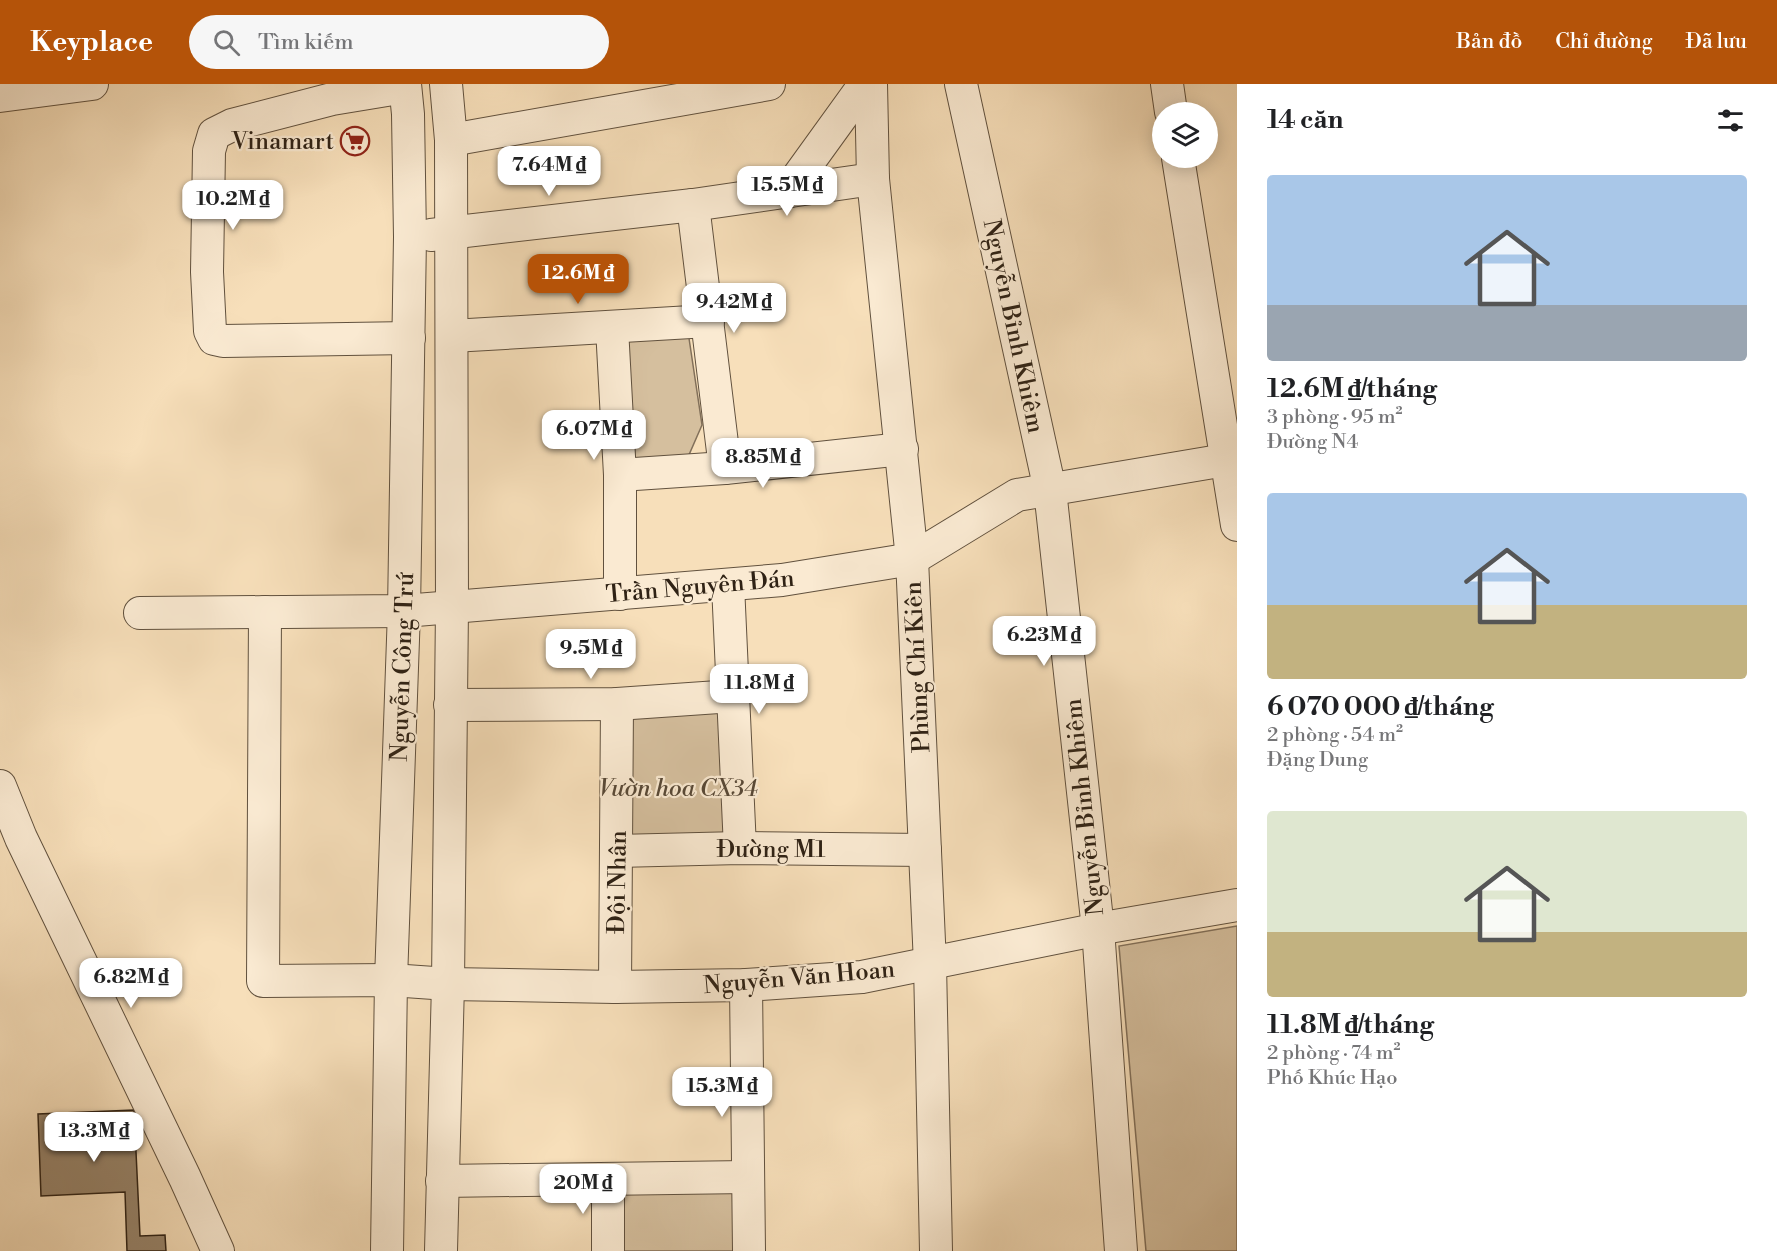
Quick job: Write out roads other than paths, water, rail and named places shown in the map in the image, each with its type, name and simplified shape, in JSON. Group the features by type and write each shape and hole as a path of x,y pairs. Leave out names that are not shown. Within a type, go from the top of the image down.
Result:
{"street":[{"path":"0,96 92,84"},
{"name":"Nguyễn Công Trứ","path":"441,1251 448,984 452,607 451,140 446,84"},
{"path":"451,140 769,84"},
{"path":"787,192 865,84"},
{"name":"Phùng Chí Kiên","path":"871,84 873,179 912,559 930,964 936,1251"},
{"name":"Nguyễn Bỉnh Khiêm","path":"961,84 1050,490 1098,929 1122,1251"},
{"path":"1167,84 1170,102"},
{"path":"405,86 332,99 232,124 214,134 209,151 207,272 210,331 214,339 223,341 409,338"},
{"name":"Nguyễn Công Trứ","path":"387,1251 391,980 404,611 409,338 410,237 408,114 405,86"},
{"path":"1180,168 1232,459 1237,525"},
{"path":"410,237 693,206 873,179"},
{"path":"693,206 726,468"},
{"path":"452,336 708,321"},
{"path":"612,328 620,475 620,594"},
{"path":"620,475 726,468 902,449"},
{"name":"Trần Nguyên Đán","path":"141,613 404,611 782,580 912,559 1017,495 1232,459"},
{"path":"728,585 740,848"},
{"name":"Nguyễn Văn Hoan","path":"265,612 263,981 391,980 448,984 615,987 746,985 862,977 1098,929 1237,904"},
{"path":"450,705 617,704 733,696"},
{"name":"Đội Nhân","path":"615,987 617,704"},
{"path":"4,805 185,1178 218,1251"},
{"name":"Đường M1","path":"617,851 740,848 925,850"},
{"path":"746,985 749,1251"},
{"path":"442,1181 747,1177"},
{"path":"608,1179 608,1251"}],"place":[{"name":"Vinamart","path":"355,141"}],"park label":[{"name":"Vườn hoa CX34","path":"678,788"}]}
